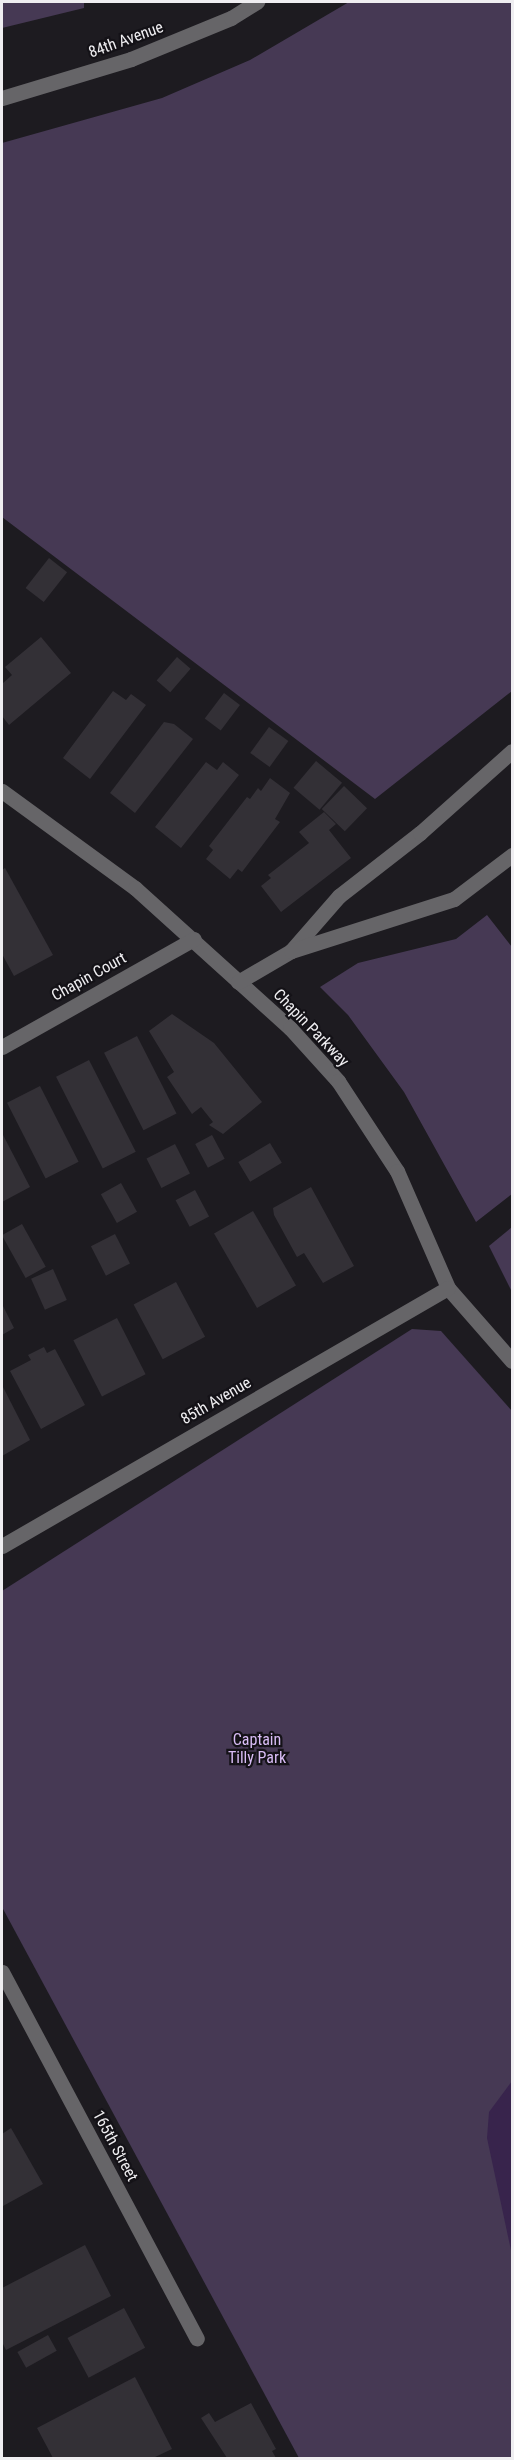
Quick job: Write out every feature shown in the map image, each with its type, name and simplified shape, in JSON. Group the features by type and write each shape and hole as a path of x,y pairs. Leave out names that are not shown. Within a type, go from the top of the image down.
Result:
{"street":[{"name":"84th Avenue","path":"2,98 131,59 231,18 257,2"},
{"path":"291,951 339,896 420,832 513,751"},
{"name":"Chapin Parkway","path":"2,791 135,888 290,1028 338,1081 397,1171 448,1288 513,1361"},
{"path":"238,982 291,951 454,900 513,855"},
{"name":"Chapin Court","path":"2,1047 194,939"},
{"name":"85th Avenue","path":"2,1546 448,1288"},
{"name":"165th Street","path":"2,1972 197,2338"}],"green space":[{"path":"2,2 84,2 84,8 2,28"},
{"path":"349,2 512,2 512,691 375,799 2,517 2,143 162,98 250,60"},
{"path":"487,915 512,947 512,1194 476,1222 404,1092 348,1015 320,987 358,963 456,939"},
{"path":"512,1227 512,1292 489,1246"},
{"name":"Captain Tilly Park","path":"412,1329 441,1331 512,1411 512,2458 299,2458 2,1907 2,1591"}],"shaded area":[{"path":"512,2081 512,2255 487,2138 489,2112"}],"building":[{"path":"49,558 67,572 44,602 26,588"},
{"path":"41,637 71,673 9,725 2,716 2,684 12,675 5,667"},
{"path":"177,657 191,669 170,692 157,680"},
{"path":"113,691 126,700 131,694 146,705 90,779 63,758"},
{"path":"224,693 240,705 221,731 205,719"},
{"path":"164,722 174,724 193,739 135,813 110,793"},
{"path":"269,727 288,741 270,767 250,753"},
{"path":"316,761 342,783 320,810 294,788"},
{"path":"206,762 217,770 223,762 239,775 181,848 155,827"},
{"path":"270,778 290,793 275,819 280,822 242,872 238,869 230,879 206,859 213,850 209,846 247,797 250,799 258,788 261,791"},
{"path":"344,786 367,808 345,831 322,809"},
{"path":"324,812 336,824 329,830 351,858 281,912 261,886 271,878 268,875 309,843 299,832"},
{"path":"5,868 53,955 14,976 2,954 2,870"},
{"path":"172,1014 214,1043 262,1102 223,1134 209,1125 213,1122 201,1107 192,1114 167,1077 174,1072 149,1031"},
{"path":"137,1036 176,1114 144,1130 104,1053"},
{"path":"89,1060 136,1152 103,1169 56,1077"},
{"path":"40,1086 79,1162 46,1179 7,1103"},
{"path":"2,1133 30,1187 2,1202"},
{"path":"212,1135 225,1159 208,1168 195,1144"},
{"path":"270,1143 282,1163 250,1182 238,1162"},
{"path":"175,1144 190,1173 161,1188 146,1159"},
{"path":"121,1183 137,1212 117,1223 101,1194"},
{"path":"311,1187 354,1266 323,1283 304,1253 297,1257 274,1215 273,1208"},
{"path":"195,1190 209,1216 190,1227 176,1200"},
{"path":"253,1211 296,1285 257,1308 214,1234"},
{"path":"22,1224 46,1267 26,1278 2,1235"},
{"path":"115,1234 130,1263 106,1276 91,1246"},
{"path":"53,1269 67,1300 45,1310 31,1279"},
{"path":"176,1282 205,1337 163,1359 134,1305"},
{"path":"2,1304 14,1328 2,1335"},
{"path":"117,1318 146,1374 102,1396 73,1340"},
{"path":"44,1347 47,1353 55,1349 85,1405 41,1429 10,1371 31,1360 28,1355"},
{"path":"2,1385 30,1440 2,1456"},
{"path":"11,2128 43,2184 3,2206 2,2134"},
{"path":"85,2245 111,2296 6,2350 2,2342 2,2288"},
{"path":"124,2308 145,2348 89,2378 67,2338"},
{"path":"48,2335 57,2351 26,2368 17,2352"},
{"path":"135,2377 172,2449 153,2458 53,2458 37,2428"},
{"path":"251,2403 276,2449 272,2451 276,2458 227,2458 201,2418 209,2413 215,2422"}]}
